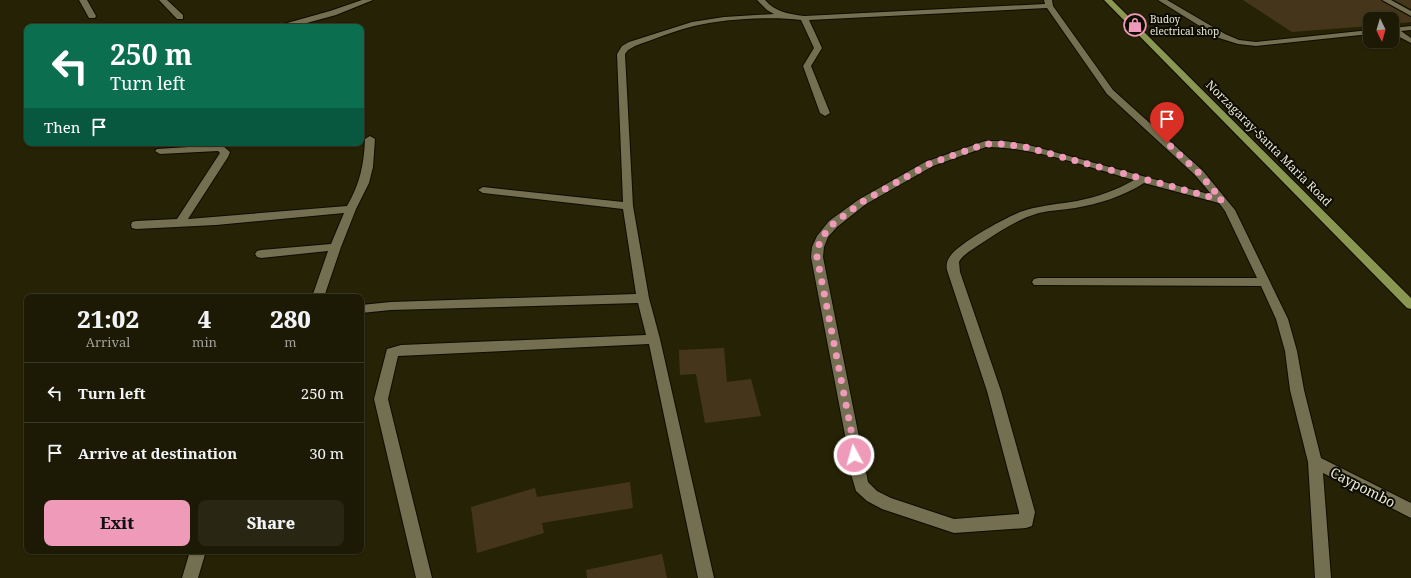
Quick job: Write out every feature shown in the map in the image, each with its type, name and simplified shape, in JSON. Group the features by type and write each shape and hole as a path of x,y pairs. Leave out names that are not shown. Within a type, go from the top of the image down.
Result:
{"main road":[{"name":"Norzagaray-Santa Maria Road","path":"1108,0 1411,305"}],"street":[{"path":"83,0 92,16"},
{"path":"163,0 180,17"},
{"path":"294,24 333,13 369,0"},
{"path":"761,0 771,10 784,16"},
{"path":"1162,0 1222,36 1238,42 1256,44 1363,33"},
{"path":"1386,0 1411,14"},
{"path":"706,578 654,339 643,298 628,206 621,54 625,48 632,44 692,24 724,19 784,16 804,18 1048,3 1110,92 1179,153 1199,173 1230,210 1265,282 1282,319 1291,351 1297,390 1315,462 1323,578"},
{"path":"804,18 818,48 817,53 807,64 807,66 825,113"},
{"path":"1399,29 1411,28"},
{"path":"1399,34 1411,41"},
{"path":"319,294 335,247 351,209 365,183 368,170 370,139"},
{"path":"1143,179 1131,188 1120,192 1077,204 1024,214 996,228 960,253 953,261 958,283 994,391 1027,512 1026,521 954,526 886,504 872,496 861,486 858,474 852,435 817,257 818,247 823,236 833,224 862,202 929,164 985,144 1004,144 1025,147 1222,200"},
{"path":"160,151 220,148 225,152 223,158 181,222"},
{"path":"483,190 628,206"},
{"path":"136,225 216,221 351,209"},
{"path":"261,254 335,247"},
{"path":"1038,282 1265,282"},
{"path":"364,309 391,306 643,298"},
{"path":"424,578 381,399 392,353 401,350 654,339"},
{"name":"Caypombo","path":"1315,462 1411,511"},
{"path":"190,578 197,554"}],"building":[{"path":"1243,0 1381,0 1411,17 1411,22 1399,23 1399,12 1363,12 1363,27 1292,32"},
{"path":"1394,0 1411,0 1411,9"},
{"path":"724,348 727,382 751,379 761,416 705,423 696,374 680,375 679,350"},
{"path":"630,482 633,508 542,523 544,533 477,553 471,507 535,488 537,497"},
{"path":"662,554 667,578 587,578 586,570"}],"place":[{"name":"Budoy electrical shop","path":"1135,25"}],"route":[{"path":"854,455 852,435 817,257 818,247 823,236 833,224 862,202 929,164 985,144 1004,144 1025,147 1222,200 1199,173 1167,143"}]}
